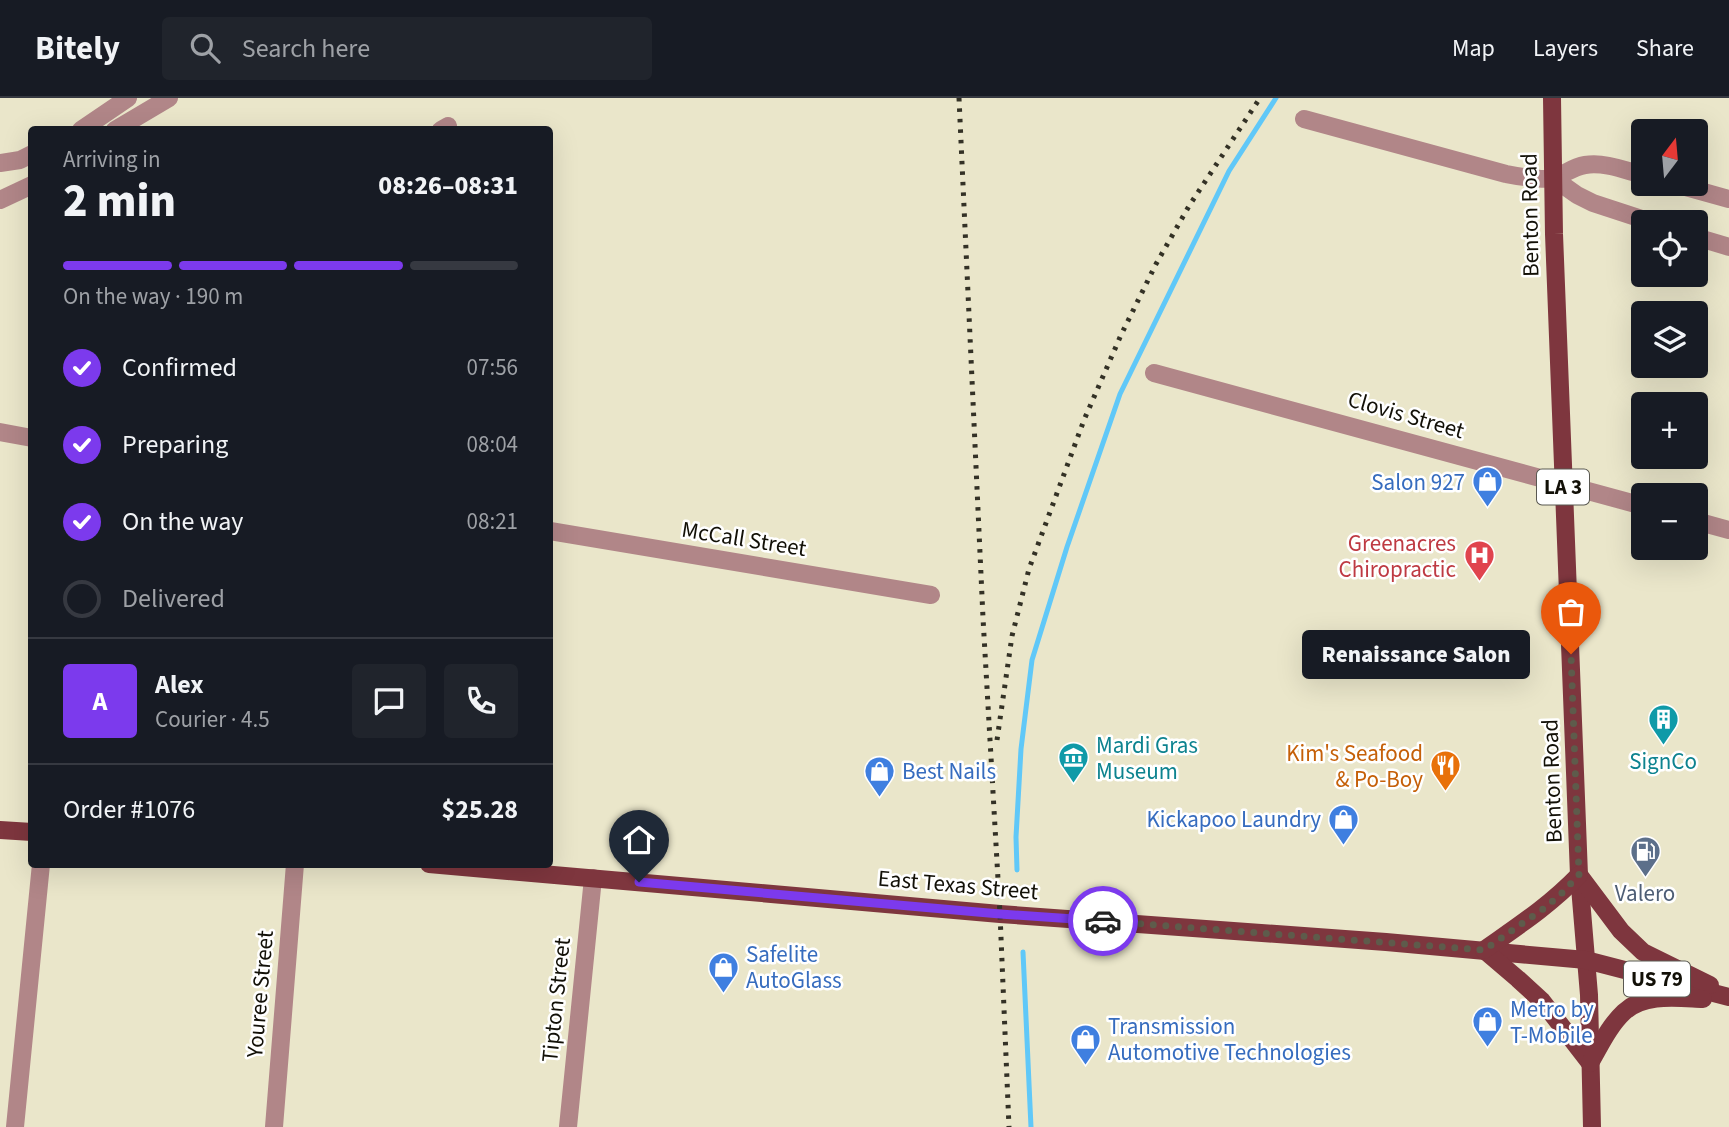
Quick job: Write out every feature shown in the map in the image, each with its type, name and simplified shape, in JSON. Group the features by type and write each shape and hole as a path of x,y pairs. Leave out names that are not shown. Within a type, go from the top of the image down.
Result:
{"main road":[{"name":"Benton Road","path":"1552,98 1563,484 1579,875 1589,995 1592,1127"},
{"path":"0,830 28,832"},
{"name":"East Texas Street","path":"476,868 1000,914 1586,960 1729,997"},
{"path":"1579,875 1621,931 1643,952 1729,997 1651,999 1625,1010 1590,1063 1542,1001 1484,950 1543,909 1579,875"}],"street":[{"path":"87,126 128,98"},
{"path":"122,126 169,98"},
{"path":"1304,119 1522,177 1553,178 1569,169 1598,164 1631,172"},
{"path":"0,163 28,156"},
{"path":"1553,178 1593,203 1631,215"},
{"path":"0,200 28,187"},
{"path":"1708,193 1729,199"},
{"path":"1708,241 1729,247"},
{"name":"Clovis Street","path":"1154,373 1631,503"},
{"path":"0,432 28,437"},
{"path":"1708,524 1729,530"},
{"name":"McCall Street","path":"553,532 931,595"},
{"path":"15,1127 41,868"},
{"name":"Youree Street","path":"274,1127 295,868"},
{"name":"Tipton Street","path":"568,1127 593,878"}],"waterway":[{"path":"1017,870 1021,749 1032,660 1067,547 1120,394 1229,171 1276,98"},
{"path":"1023,952 1031,1127"}],"railway":[{"path":"959,98 1009,1127"},
{"path":"997,740 1012,636 1029,569 1084,420 1156,264 1189,206 1260,98"}],"way so far":[{"path":"1103,921 1484,950 1543,909 1579,875 1571,654"}],"place":[{"name":"Salon 927","path":"1488,509"},
{"name":"Greenacres Chiropractic","path":"1479,583"},
{"name":"Renaissance Salon","path":"1571,654"},
{"name":"SignCo","path":"1663,747"},
{"name":"Mardi Gras Museum","path":"1073,785"},
{"name":"Kim's Seafood & Po-Boy","path":"1446,793"},
{"name":"Best Nails","path":"879,798"},
{"name":"Kickapoo Laundry","path":"1344,846"},
{"name":"Valero","path":"1645,879"},
{"name":"Safelite AutoGlass","path":"723,994"},
{"name":"Metro by T-Mobile","path":"1487,1049"},
{"name":"Transmission Automotive Technologies","path":"1085,1066"}],"route":[{"path":"639,882 1103,921"}]}
